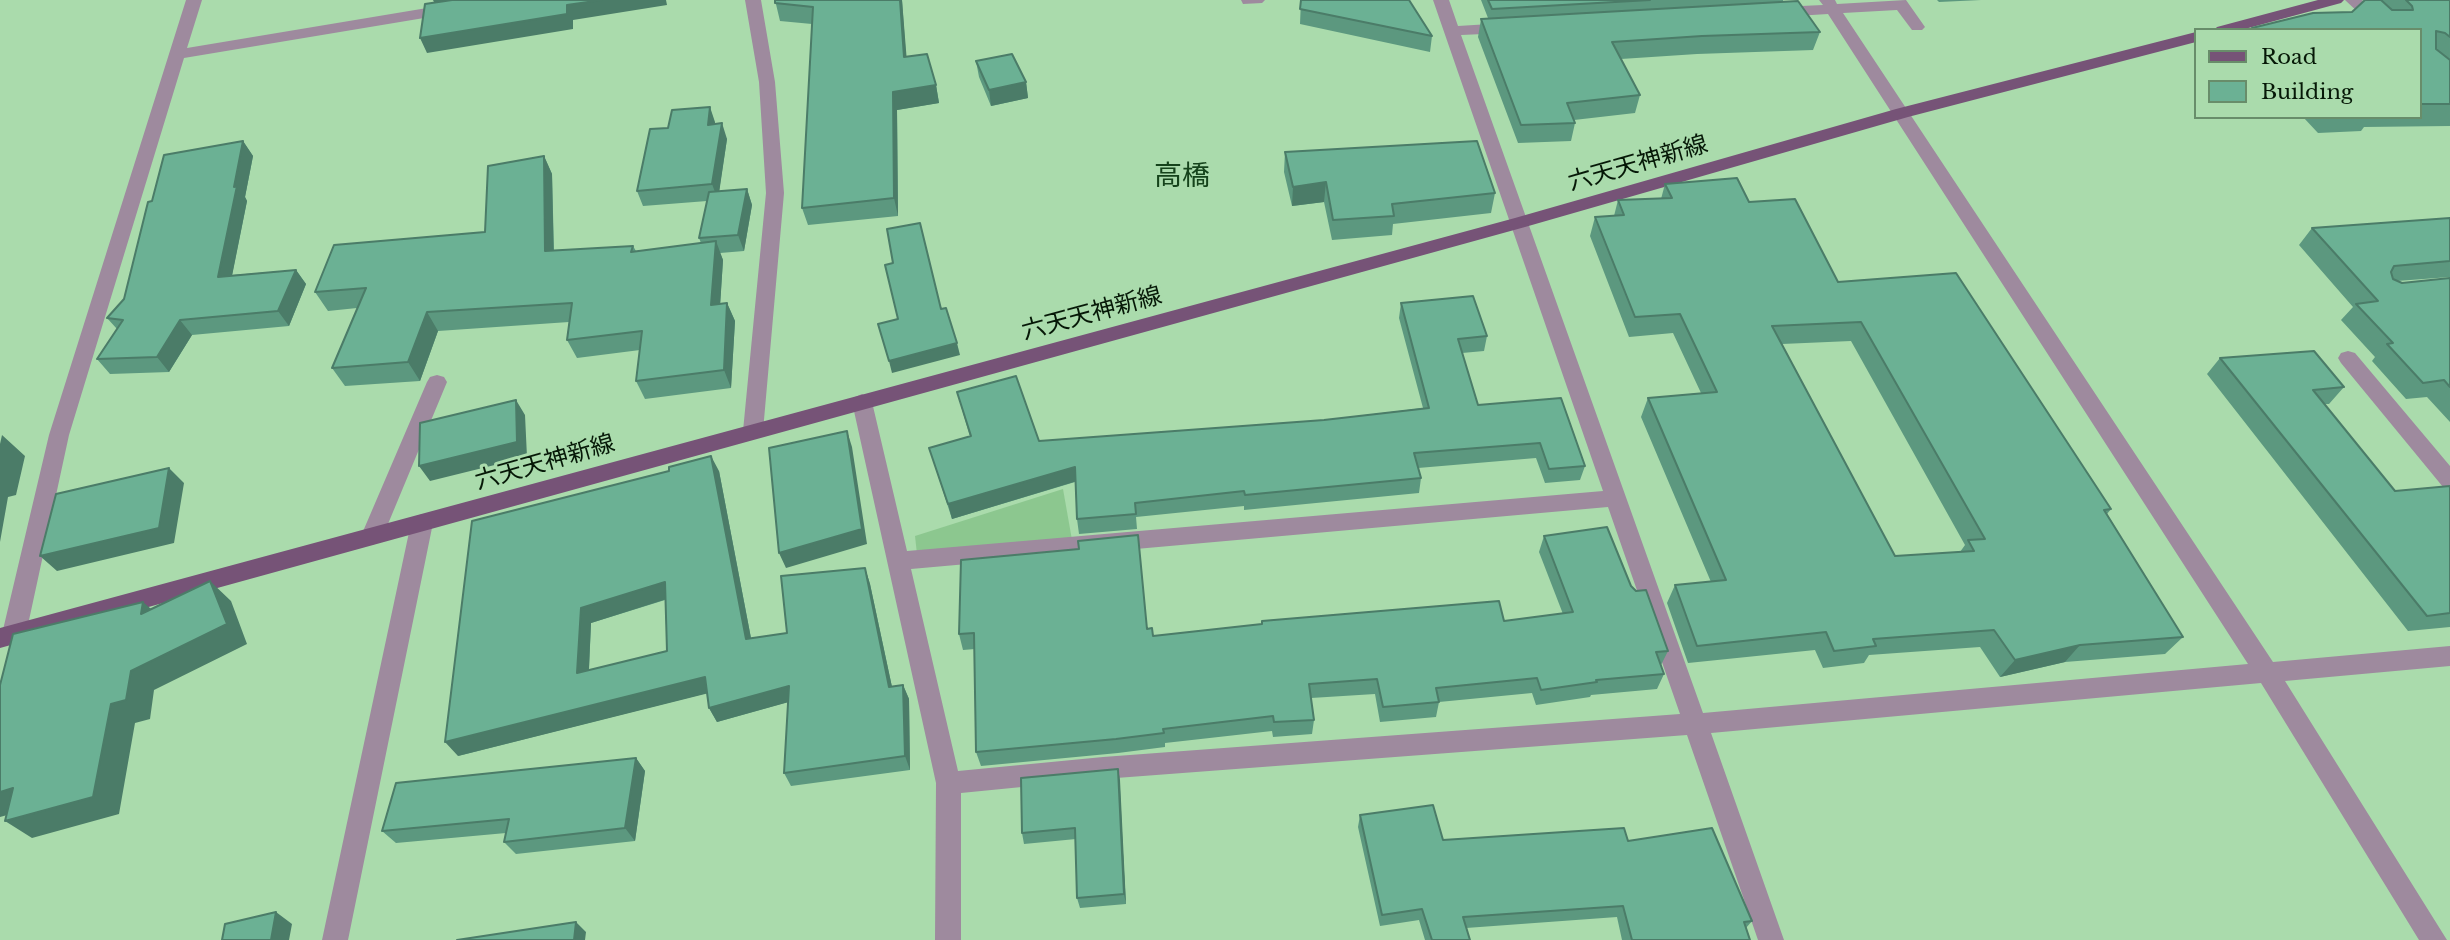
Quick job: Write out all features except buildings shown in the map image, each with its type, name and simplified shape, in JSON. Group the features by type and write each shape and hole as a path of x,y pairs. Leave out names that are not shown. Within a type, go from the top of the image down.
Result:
{"main road":[{"path":"2230,28 2336,0"},
{"name":"六天天神新線","path":"7,636 753,430 1519,223 1902,114 2194,38"}],"street":[{"path":"7,636 59,435 194,0"},
{"path":"178,54 502,0"},
{"path":"753,0 767,82 775,193 753,430"},
{"path":"1248,1 1257,0"},
{"path":"1441,0 1771,940"},
{"path":"2353,0 2384,28"},
{"path":"1765,13 1830,4 1900,3 1917,27"},
{"path":"1830,4 2267,673 2434,940"},
{"path":"1452,31 1520,27"},
{"path":"2348,358 2450,481"},
{"path":"372,536 437,382"},
{"path":"862,402 948,783 948,940"},
{"path":"898,561 1616,498"},
{"path":"335,940 422,523"},
{"path":"948,783 1103,768 1696,724 2450,656"}],"green space":[{"path":"1063,489 1072,540 917,554 915,536"}],"district":[{"name":"高橋","path":"1182,177"}]}
